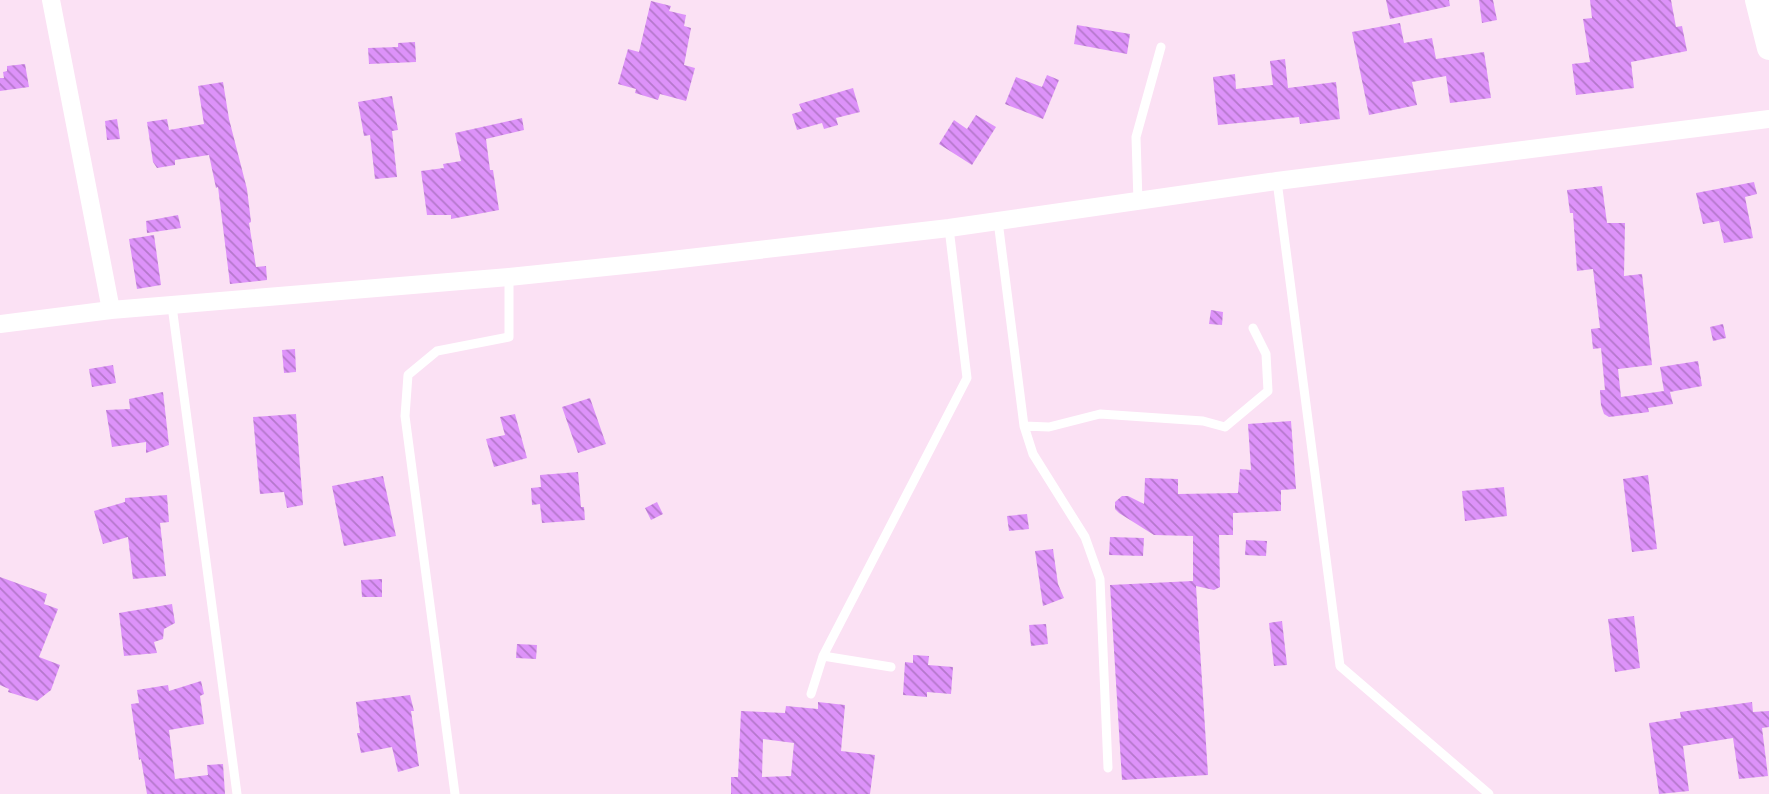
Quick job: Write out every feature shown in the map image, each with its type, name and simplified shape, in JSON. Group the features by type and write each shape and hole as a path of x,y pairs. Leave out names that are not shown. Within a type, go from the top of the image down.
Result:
{"street":[{"path":"51,0 111,310"},
{"path":"1757,0 1769,48"},
{"path":"0,324 111,310 509,277 949,228 1277,181 1769,120"}],"lane":[{"path":"1138,202 1136,138 1161,47"},
{"path":"1277,181 1340,666 1489,794"},
{"path":"998,221 1024,426 1033,454 1085,537 1100,579 1108,768"},
{"path":"811,694 823,656 967,378 949,228"},
{"path":"455,794 405,415 408,375 436,351 509,337 509,277"},
{"path":"172,306 237,794"},
{"path":"1024,426 1049,427 1100,414 1203,421 1225,427 1268,391 1266,354 1253,328"},
{"path":"823,656 891,667"}],"building":[{"path":"1386,0 1449,0 1450,6 1390,19"},
{"path":"1479,0 1493,0 1497,20 1482,23"},
{"path":"1590,0 1671,0 1676,27 1682,26 1687,51 1631,62 1634,88 1576,95 1572,64 1590,62 1583,19 1592,18"},
{"path":"651,1 671,6 669,11 686,15 684,26 691,28 684,65 695,68 686,101 660,94 658,100 618,84 628,49 639,52"},
{"path":"1400,23 1404,43 1432,38 1436,59 1484,52 1491,98 1450,103 1446,76 1412,82 1417,105 1369,115 1352,32"},
{"path":"1077,25 1130,34 1127,54 1074,44"},
{"path":"415,42 416,62 369,64 368,48 398,47 398,43"},
{"path":"1285,59 1288,88 1336,82 1340,119 1300,124 1299,117 1218,125 1213,77 1235,74 1236,89 1273,85 1270,61"},
{"path":"25,64 29,87 0,91 0,78 4,78 3,72 7,71 7,66"},
{"path":"1047,75 1059,80 1043,119 1005,104 1016,77 1042,87"},
{"path":"223,82 229,119 247,189 256,267 266,266 267,280 230,284 218,187 216,188 209,155 175,160 175,165 157,168 153,162 147,122 167,119 169,130 204,124 198,86"},
{"path":"853,88 860,112 836,118 838,125 824,129 822,123 797,130 792,114 802,111 799,104"},
{"path":"392,96 398,130 392,131 397,177 375,179 370,135 364,136 358,102"},
{"path":"976,115 996,127 972,165 939,144 954,120 967,129"},
{"path":"522,118 524,130 486,139 499,210 451,219 451,215 427,215 421,171 444,168 443,164 461,161 455,133"},
{"path":"117,119 120,139 107,140 105,121"},
{"path":"1754,182 1757,194 1745,197 1753,238 1724,243 1719,221 1703,224 1696,193"},
{"path":"1602,186 1607,223 1625,223 1624,276 1642,274 1652,365 1618,369 1621,397 1664,391 1660,367 1698,361 1702,386 1670,392 1673,404 1648,408 1649,412 1609,417 1604,414 1601,405 1600,390 1605,390 1601,348 1593,349 1591,329 1600,328 1593,269 1577,271 1573,213 1570,213 1567,190"},
{"path":"178,215 181,228 147,233 146,221"},
{"path":"154,235 161,285 137,289 129,239"},
{"path":"1211,310 1223,312 1222,325 1209,324"},
{"path":"1723,324 1726,338 1713,341 1710,327"},
{"path":"295,349 296,372 284,373 282,350"},
{"path":"113,365 116,383 92,387 89,369"},
{"path":"163,392 169,445 146,453 146,442 112,447 106,410 130,409 129,399"},
{"path":"590,398 606,444 578,453 562,407"},
{"path":"296,414 303,505 287,508 284,492 260,494 253,417"},
{"path":"515,414 527,458 494,467 486,439 505,435 500,417"},
{"path":"1291,421 1296,489 1281,490 1281,511 1233,513 1233,535 1219,535 1220,587 1214,590 1196,586 1208,775 1122,780 1110,585 1193,581 1193,536 1154,535 1119,513 1115,509 1115,502 1122,496 1128,496 1144,504 1145,478 1178,479 1178,494 1238,493 1240,469 1251,470 1248,424"},
{"path":"578,472 585,520 542,523 540,504 532,505 531,488 541,487 540,475"},
{"path":"1648,475 1657,549 1632,552 1623,479"},
{"path":"383,476 396,536 344,546 332,486"},
{"path":"1504,487 1507,516 1465,521 1462,491"},
{"path":"167,495 169,522 160,523 166,576 133,579 128,537 103,544 94,511 125,502 125,498"},
{"path":"657,502 663,514 651,520 645,508"},
{"path":"1027,514 1029,529 1009,531 1007,516"},
{"path":"1110,537 1144,538 1143,556 1109,555"},
{"path":"1246,540 1267,541 1266,556 1245,555"},
{"path":"1053,549 1058,584 1064,598 1043,606 1035,551"},
{"path":"0,577 47,594 44,604 58,609 39,657 60,665 51,690 37,701 8,692 9,689 0,685"},
{"path":"382,579 382,597 362,597 361,580"},
{"path":"172,604 175,623 164,629 163,639 154,642 157,653 124,656 119,613"},
{"path":"1634,616 1640,668 1615,672 1608,619"},
{"path":"1282,621 1287,665 1274,666 1269,623"},
{"path":"1046,624 1048,644 1031,646 1029,625"},
{"path":"517,644 537,645 536,659 516,658"},
{"path":"913,655 929,656 928,665 953,667 951,694 927,692 927,697 903,695 905,662 913,663"},
{"path":"201,681 204,724 169,730 175,779 208,775 207,765 223,764 225,794 147,794 131,704 139,703 137,690 168,685 169,691"},
{"path":"410,695 419,766 398,772 392,747 361,753 356,702"},
{"path":"818,702 845,705 841,751 875,755 870,794 731,794 731,777 738,777 741,711 785,713 786,706 818,709","holes":["763,739 794,743 791,776 762,777"]},
{"path":"1752,702 1753,712 1769,711 1769,727 1762,728 1768,776 1739,779 1733,738 1683,746 1689,791 1659,794 1649,723 1681,718 1680,712"}]}
